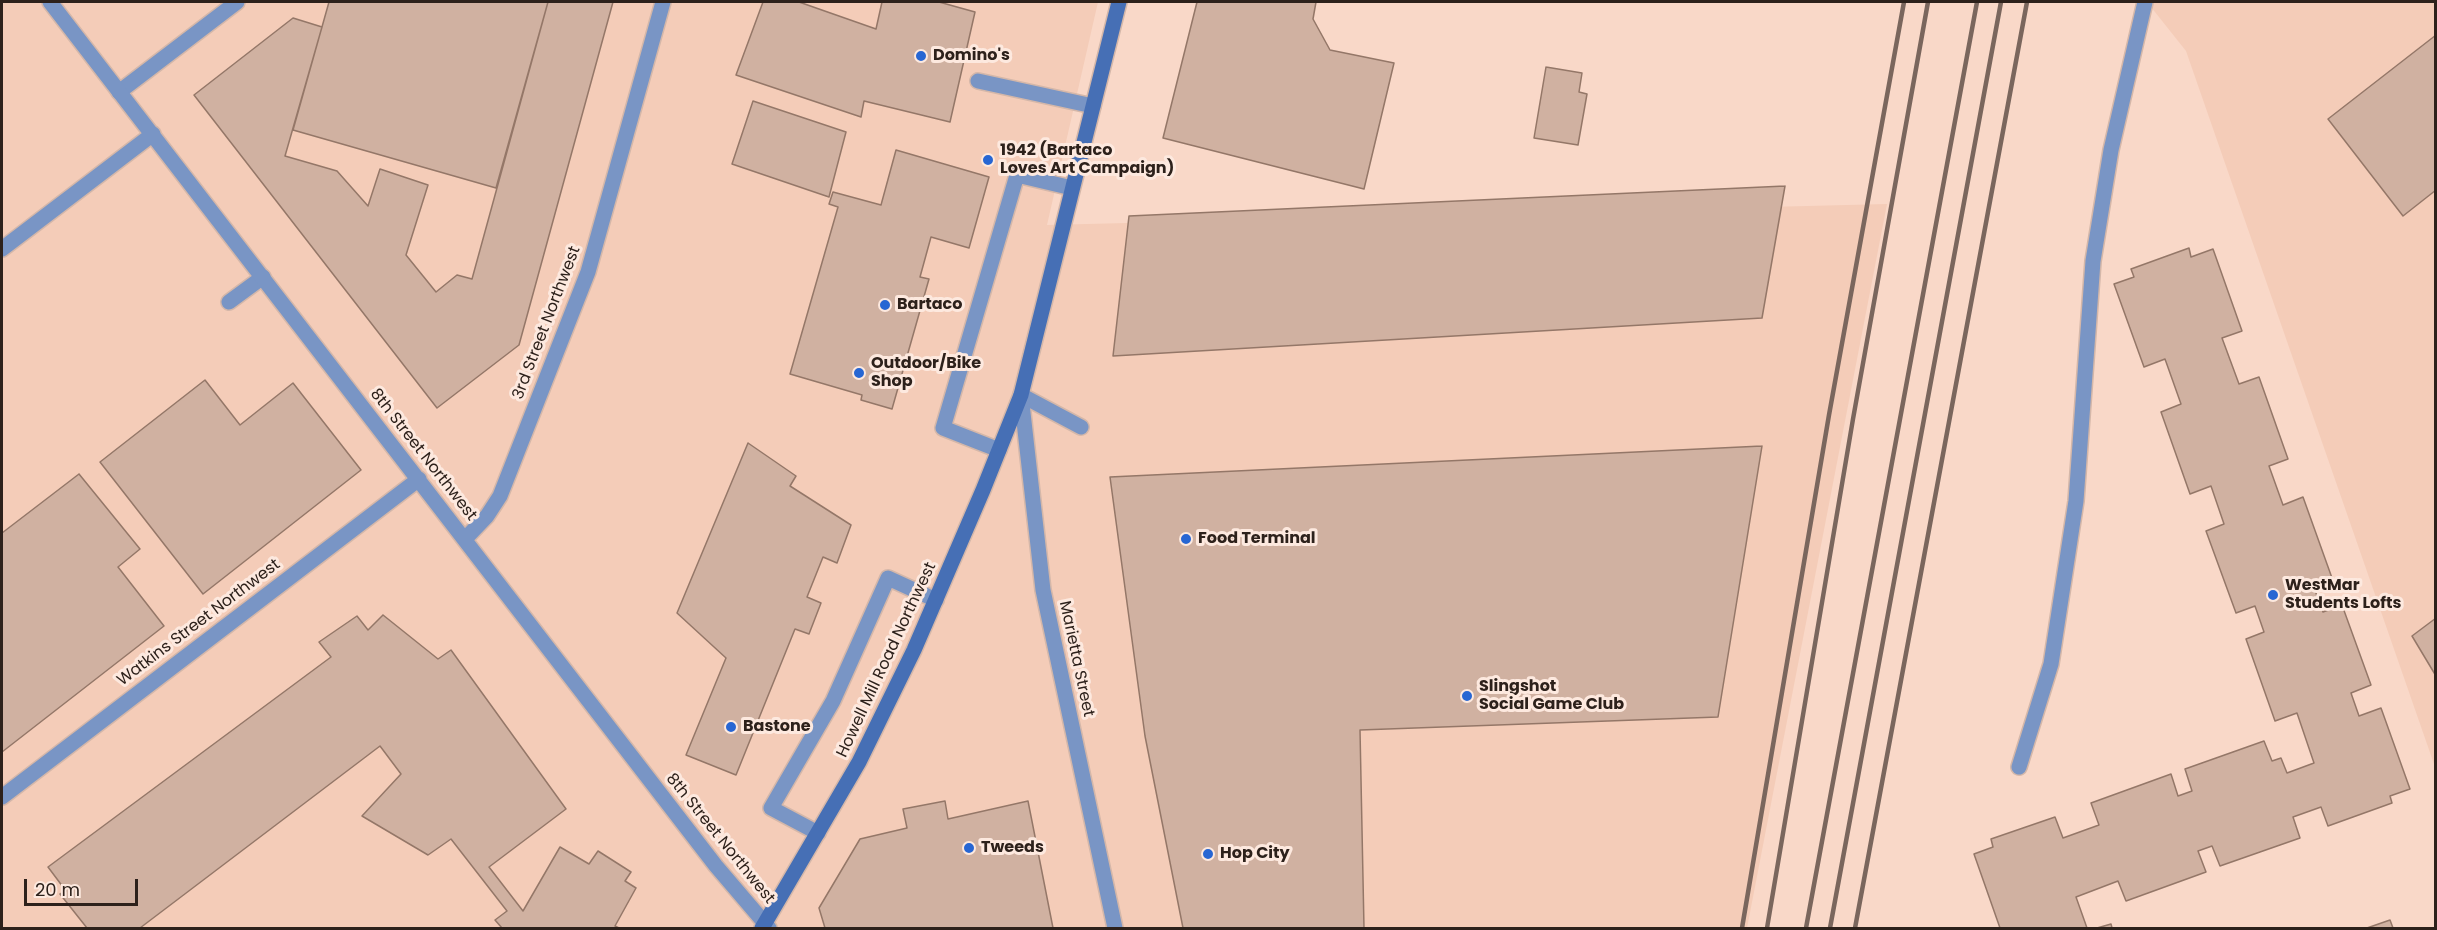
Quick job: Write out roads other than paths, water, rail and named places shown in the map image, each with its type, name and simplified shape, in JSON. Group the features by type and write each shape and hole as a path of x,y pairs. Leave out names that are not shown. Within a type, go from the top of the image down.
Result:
{"main road":[{"name":"Howell Mill Road Northwest","path":"766,927 859,762 914,650 1021,394 1119,2"}],"street":[{"name":"8th Street Northwest","path":"50,2 716,866 766,927"},
{"path":"119,92 237,2"},
{"name":"3rd Street Northwest","path":"465,539 487,516 500,496 588,272 663,2"},
{"path":"2019,766 2053,653 2076,501 2092,261 2111,150 2145,2"},
{"path":"978,81 1093,106"},
{"path":"2,249 153,134"},
{"path":"999,450 943,428 1017,175 1072,188"},
{"path":"229,302 262,277"},
{"path":"1021,394 1082,427"},
{"name":"Marietta Street","path":"1021,394 1043,591 1115,928"},
{"name":"Watkins Street Northwest","path":"2,797 419,479"},
{"path":"818,833 771,808 833,701 888,578 936,600"}],"railway":[{"path":"1742,928 1829,415 1904,2"},
{"path":"1767,928 1853,419 1928,2"},
{"path":"1806,928 1977,2"},
{"path":"1830,928 2001,2"},
{"path":"1855,928 2027,2"}],"place":[{"name":"Domino's","path":"921,56"},
{"name":"1942 (Bartaco Loves Art Campaign)","path":"988,160"},
{"name":"Bartaco","path":"885,305"},
{"name":"Outdoor/Bike Shop","path":"859,373"},
{"name":"Food Terminal","path":"1186,539"},
{"name":"WestMar Students Lofts","path":"2273,595"},
{"name":"Slingshot Social Game Club","path":"1467,696"},
{"name":"Bastone","path":"731,727"},
{"name":"Tweeds","path":"969,848"},
{"name":"Hop City","path":"1208,854"}]}
